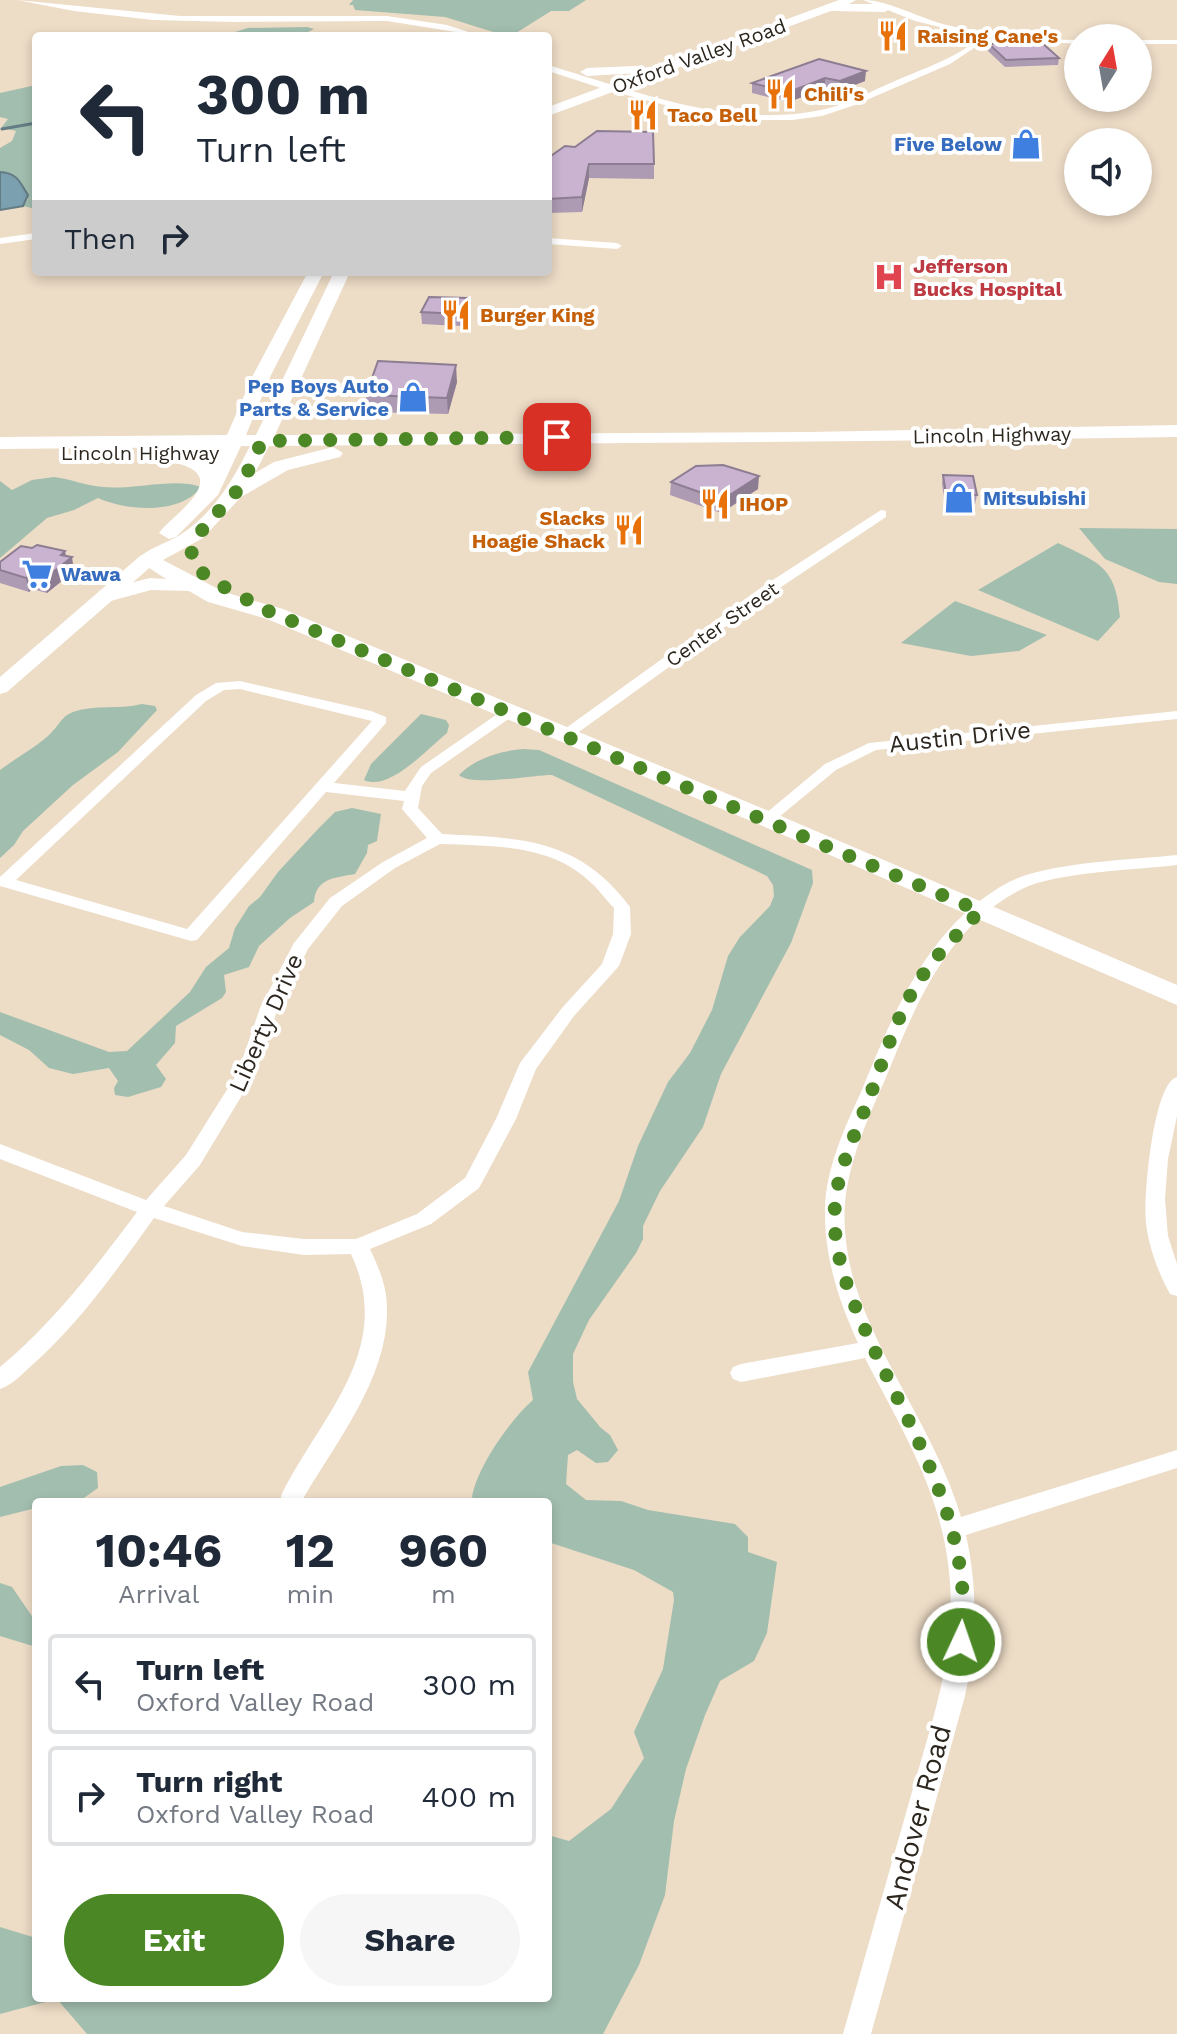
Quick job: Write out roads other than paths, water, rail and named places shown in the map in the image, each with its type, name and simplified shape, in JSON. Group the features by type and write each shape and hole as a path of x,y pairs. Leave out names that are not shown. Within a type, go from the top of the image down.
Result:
{"main road":[{"name":"Oxford Valley Road","path":"552,110 588,97 636,70 827,4 850,0"},
{"name":"Oxford Valley Road","path":"552,99 654,72 827,4"},
{"path":"827,4 884,6"},
{"path":"587,72 636,70"},
{"path":"654,72 645,84 656,92"},
{"path":"566,74 577,83 568,93"},
{"path":"588,97 640,95"},
{"path":"147,560 149,550 211,491 233,447 246,411 314,276"},
{"path":"0,688 147,560 166,553 200,531 235,493 340,276"},
{"path":"277,409 282,419 298,430 363,440"},
{"path":"155,448 213,430 246,411"},
{"name":"Lincoln Highway","path":"259,447 363,440 717,436 808,438 1177,431"},
{"name":"Lincoln Highway","path":"0,454 155,448 259,447 339,452 693,445 808,438"},
{"name":"Lincoln Highway","path":"0,443 155,448"},
{"path":"155,448 208,471 212,477 211,491"},
{"path":"235,493 281,466 339,452"},
{"path":"200,531 191,551 203,584"},
{"path":"147,560 203,584 216,597 268,611 767,819 1177,996"},
{"path":"107,596 150,584 203,584"}],"street":[{"path":"21,0 102,14 184,19 400,20 474,32"},
{"path":"53,0 106,9 179,14 387,14 439,20 477,32"},
{"path":"867,0 928,24 987,36 1064,41"},
{"path":"552,59 640,95 715,113 793,117 833,110 966,53 987,36"},
{"path":"1152,42 1177,42"},
{"path":"552,69 656,92 740,115"},
{"path":"721,124 731,122 740,115"},
{"path":"0,241 32,237"},
{"path":"552,244 617,246 552,244"},
{"path":"0,249 32,245"},
{"path":"578,260 579,247"},
{"name":"Center Street","path":"564,736 767,590 881,514"},
{"path":"240,685 371,715 381,720 191,936 1,883 201,698 221,686 240,685"},
{"path":"0,1151 150,1209 242,1239 304,1247 358,1246 424,1219 472,1183 506,1119 527,1067 568,1012 610,966 622,934 622,907 593,875 555,852 503,842 437,839 410,809 414,786 426,770 508,713"},
{"name":"Austin Drive","path":"767,819 827,768 853,753 874,746 1177,715"},
{"path":"324,787 412,797"},
{"name":"Liberty Drive","path":"0,1380 36,1349 85,1297 150,1209 193,1160 241,1084 269,1008 300,947 336,902 389,865 437,839"},
{"name":"Andover Road","path":"857,2034 957,1667 964,1617 961,1563 946,1504 854,1306 841,1264 835,1229 835,1203 844,1163 917,984 939,954 980,911 1010,887 1040,876 1177,860"},
{"path":"1177,1083 1159,1156 1156,1209 1157,1233 1177,1288"},
{"path":"292,1498 369,1364 377,1321 376,1308 373,1282 358,1246"},
{"path":"741,1373 873,1348"},
{"path":"953,1529 1177,1459"}],"water":[{"path":"0,172 11,174 20,183 28,195 23,206 0,210"}],"waterway":[{"path":"2,129 32,124"}],"place":[{"name":"Raising Cane's","path":"893,36"},
{"name":"Chili's","path":"780,94"},
{"name":"Taco Bell","path":"643,115"},
{"name":"Five Below","path":"1026,144"},
{"name":"Jefferson Bucks Hospital","path":"889,277"},
{"name":"Burger King","path":"456,315"},
{"name":"Pep Boys Auto Parts & Service","path":"413,397"},
{"name":"Mitsubishi","path":"959,498"},
{"name":"IHOP","path":"715,504"},
{"name":"Slacks Hoagie Shack","path":"629,530"},
{"name":"Wawa","path":"37,574"}]}
